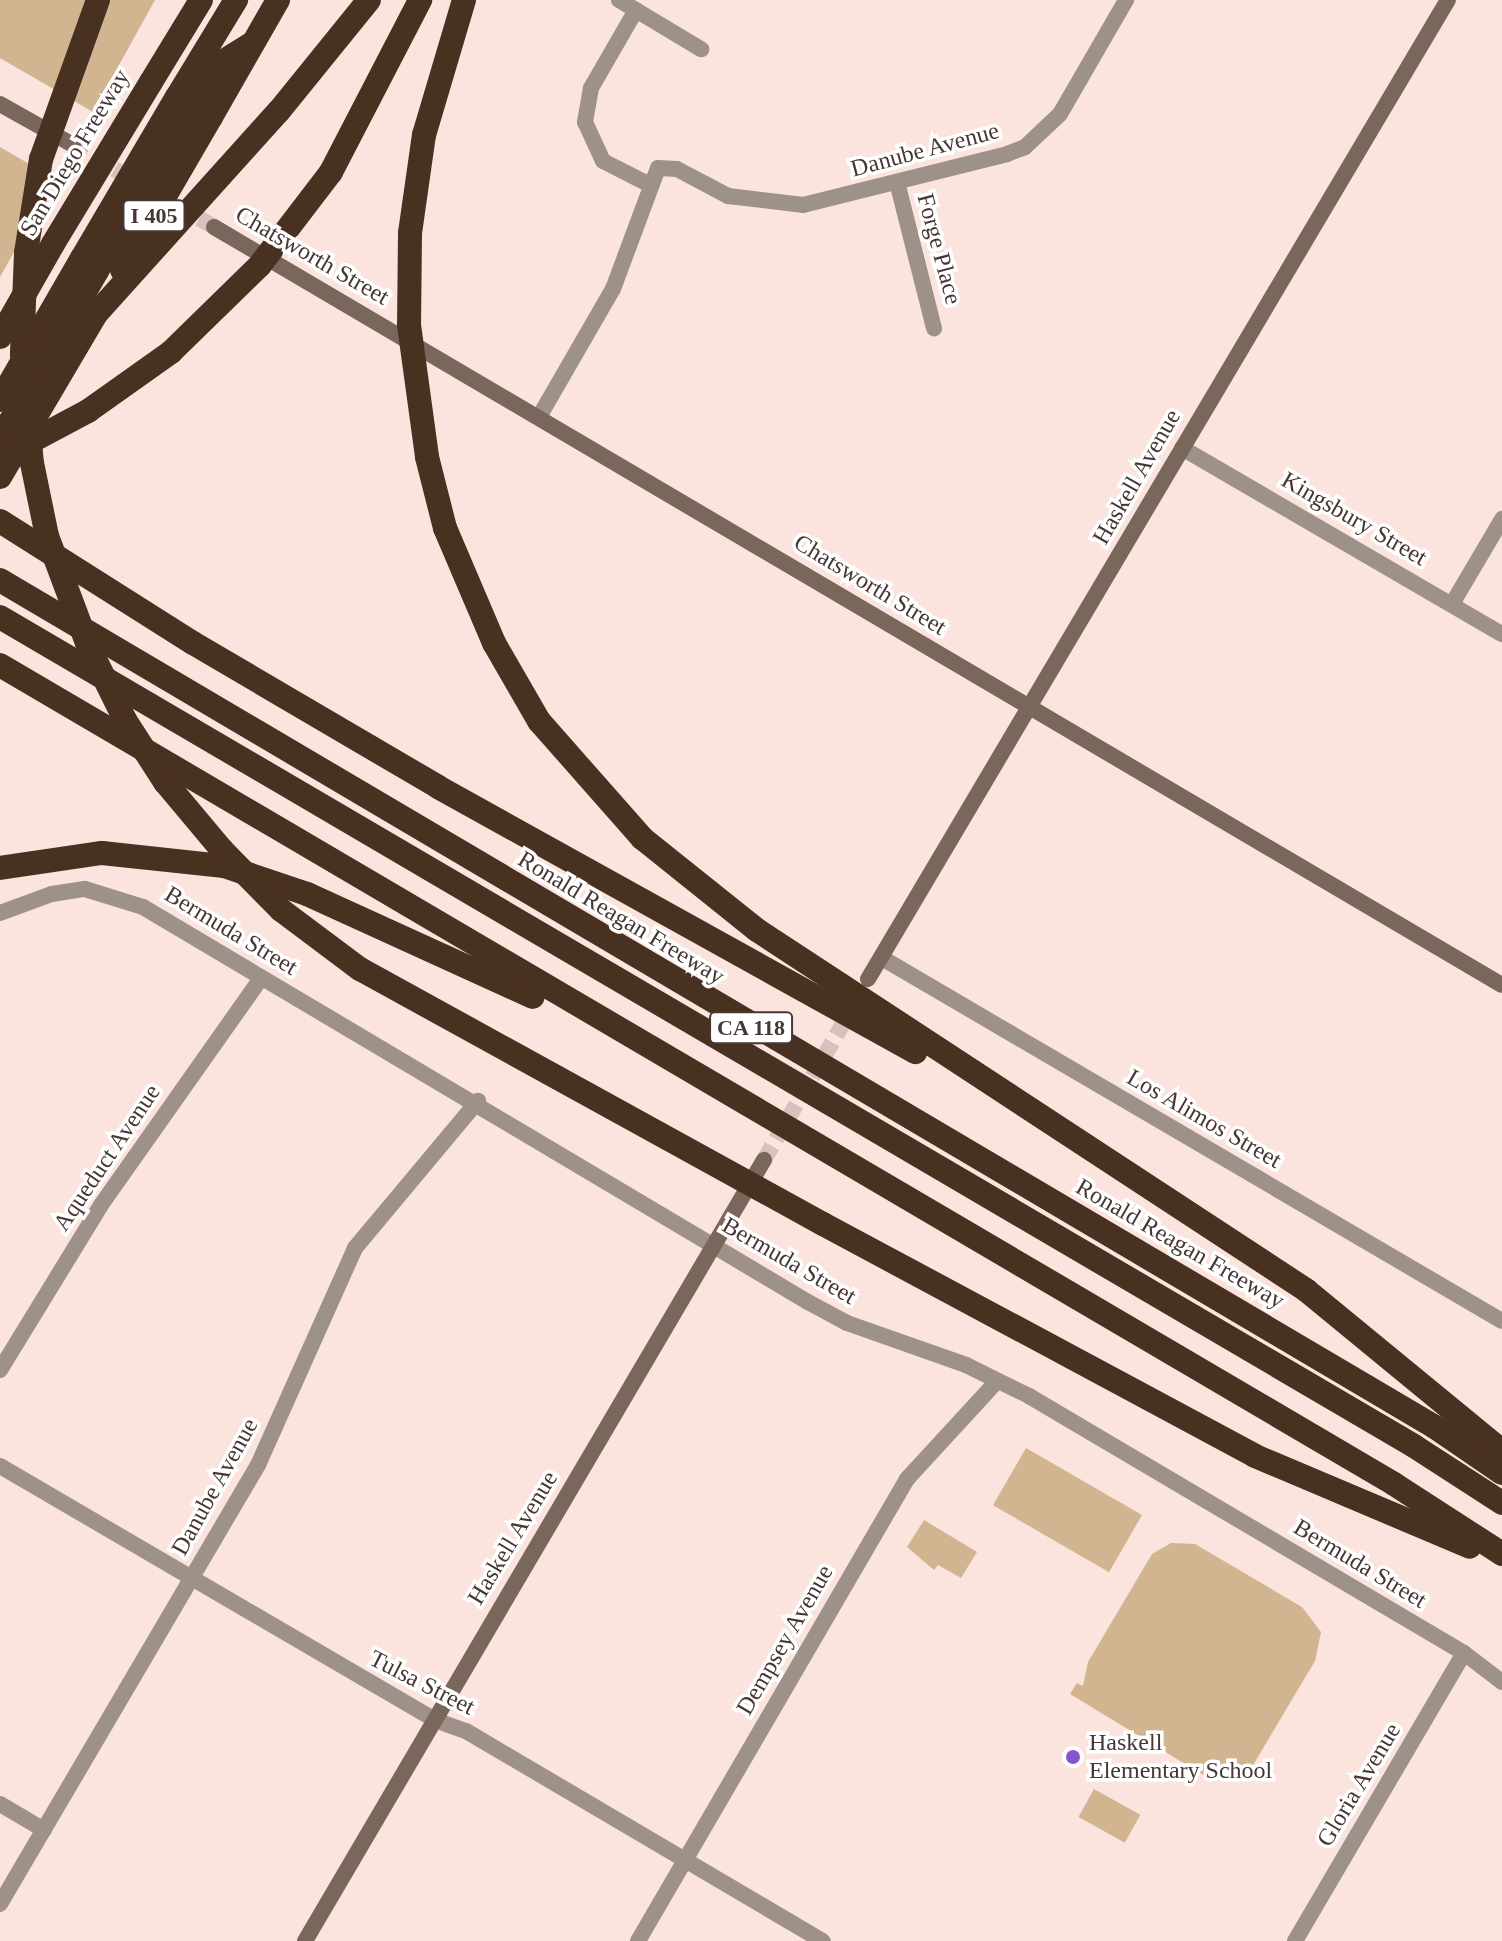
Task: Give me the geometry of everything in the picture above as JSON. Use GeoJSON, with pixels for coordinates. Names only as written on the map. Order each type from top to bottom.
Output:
{"type":"FeatureCollection","features":[{"type":"Feature","properties":{"kind":"highway"},"geometry":{"type":"LineString","coordinates":[[98,0],[41,159],[26,253],[22,354],[32,463],[47,536],[87,643],[125,720],[165,782],[222,850],[281,910],[360,969],[823,1224],[1255,1456],[1502,1561]]}},
{"type":"Feature","properties":{"kind":"highway","name":"San Diego Freeway"},"geometry":{"type":"LineString","coordinates":[[0,337],[201,0]]}},
{"type":"Feature","properties":{"kind":"highway"},"geometry":{"type":"LineString","coordinates":[[0,400],[194,107],[236,0]]}},
{"type":"Feature","properties":{"kind":"highway","name":"I 405"},"geometry":{"type":"LineString","coordinates":[[0,477],[5,444],[96,314],[194,107],[253,43],[278,0]]}},
{"type":"Feature","properties":{"kind":"highway"},"geometry":{"type":"LineString","coordinates":[[96,314],[279,111],[369,0]]}},
{"type":"Feature","properties":{"kind":"highway"},"geometry":{"type":"LineString","coordinates":[[5,444],[88,411],[171,352],[260,265],[331,172],[420,0]]}},
{"type":"Feature","properties":{"kind":"highway"},"geometry":{"type":"LineString","coordinates":[[464,0],[424,135],[410,233],[409,325],[427,457],[445,528],[494,643],[539,721],[606,803],[679,871],[747,923],[1306,1290],[1502,1451]]}},
{"type":"Feature","properties":{"kind":"highway"},"geometry":{"type":"LineString","coordinates":[[5,444],[89,265]]}},
{"type":"Feature","properties":{"kind":"highway"},"geometry":{"type":"LineString","coordinates":[[0,521],[193,643],[622,893],[1078,1141]]}},
{"type":"Feature","properties":{"kind":"highway","name":"Ronald Reagan Freeway"},"geometry":{"type":"LineString","coordinates":[[0,580],[749,1027],[1435,1427],[1502,1473]]}},
{"type":"Feature","properties":{"kind":"highway","name":"CA 118"},"geometry":{"type":"LineString","coordinates":[[0,617],[1414,1446],[1502,1503]]}},
{"type":"Feature","properties":{"kind":"highway","name":"CA 118"},"geometry":{"type":"LineString","coordinates":[[0,665],[646,1048],[1381,1476],[1502,1554]]}},
{"type":"Feature","properties":{"kind":"highway"},"geometry":{"type":"LineString","coordinates":[[0,868],[102,853],[224,866],[307,894],[646,1048]]}},
{"type":"Feature","properties":{"kind":"main road","name":"Haskell Avenue"},"geometry":{"type":"LineString","coordinates":[[868,979],[1448,0]]}},
{"type":"Feature","properties":{"kind":"main road"},"geometry":{"type":"LineString","coordinates":[[0,104],[73,145]]}},
{"type":"Feature","properties":{"kind":"main road","name":"Chatsworth Street"},"geometry":{"type":"LineString","coordinates":[[214,227],[1502,985]]}},
{"type":"Feature","properties":{"kind":"main road","name":"Haskell Avenue"},"geometry":{"type":"LineString","coordinates":[[305,1941],[764,1160]]}},
{"type":"Feature","properties":{"kind":"street"},"geometry":{"type":"LineString","coordinates":[[619,0],[701,49]]}},
{"type":"Feature","properties":{"kind":"street","name":"Danube Avenue"},"geometry":{"type":"LineString","coordinates":[[648,184],[663,167],[728,196],[803,205],[1007,154],[1043,133],[1060,114],[1126,0]]}},
{"type":"Feature","properties":{"kind":"street"},"geometry":{"type":"LineString","coordinates":[[539,417],[613,289],[648,184],[603,161],[585,122],[591,88],[636,10]]}},
{"type":"Feature","properties":{"kind":"street","name":"Forge Place"},"geometry":{"type":"LineString","coordinates":[[897,182],[934,328]]}},
{"type":"Feature","properties":{"kind":"street","name":"Kingsbury Street"},"geometry":{"type":"LineString","coordinates":[[1182,448],[1502,634]]}},
{"type":"Feature","properties":{"kind":"street"},"geometry":{"type":"LineString","coordinates":[[1452,604],[1502,519]]}},
{"type":"Feature","properties":{"kind":"street","name":"Bermuda Street"},"geometry":{"type":"LineString","coordinates":[[0,913],[52,894],[85,889],[111,894],[143,907],[478,1101],[714,1246],[847,1323],[997,1381],[1464,1653],[1502,1682]]}},
{"type":"Feature","properties":{"kind":"street","name":"Los Alimos Street"},"geometry":{"type":"LineString","coordinates":[[882,958],[1502,1321]]}},
{"type":"Feature","properties":{"kind":"street","name":"Aqueduct Avenue"},"geometry":{"type":"LineString","coordinates":[[0,1370],[101,1205],[261,978]]}},
{"type":"Feature","properties":{"kind":"street","name":"Danube Avenue"},"geometry":{"type":"LineString","coordinates":[[0,1904],[276,1429],[355,1248],[478,1101]]}},
{"type":"Feature","properties":{"kind":"street","name":"Dempsey Avenue"},"geometry":{"type":"LineString","coordinates":[[638,1941],[907,1479],[997,1381]]}},
{"type":"Feature","properties":{"kind":"street","name":"Tulsa Street"},"geometry":{"type":"LineString","coordinates":[[0,1466],[435,1720],[466,1731],[823,1941]]}},
{"type":"Feature","properties":{"kind":"street","name":"Gloria Avenue"},"geometry":{"type":"LineString","coordinates":[[1295,1941],[1464,1653]]}},
{"type":"Feature","properties":{"kind":"street"},"geometry":{"type":"LineString","coordinates":[[0,1804],[44,1830]]}},
{"type":"Feature","properties":{"kind":"shaded area"},"geometry":{"type":"Polygon","coordinates":[[[0,0],[155,0],[93,112],[0,58],[0,0]]]}},
{"type":"Feature","properties":{"kind":"shaded area"},"geometry":{"type":"Polygon","coordinates":[[[0,147],[55,179],[0,277],[0,147]]]}},
{"type":"Feature","properties":{"kind":"shaded area"},"geometry":{"type":"Polygon","coordinates":[[[1026,1448],[1142,1515],[1109,1572],[993,1505],[1026,1448]]]}},
{"type":"Feature","properties":{"kind":"shaded area"},"geometry":{"type":"Polygon","coordinates":[[[924,1520],[977,1552],[961,1578],[938,1565],[934,1570],[907,1547],[924,1520]]]}},
{"type":"Feature","properties":{"kind":"shaded area"},"geometry":{"type":"Polygon","coordinates":[[[1171,1543],[1195,1544],[1302,1607],[1321,1632],[1315,1661],[1253,1765],[1230,1779],[1205,1776],[1070,1694],[1077,1683],[1083,1686],[1088,1662],[1152,1554],[1171,1543]]]}},
{"type":"Feature","properties":{"kind":"shaded area"},"geometry":{"type":"Polygon","coordinates":[[[1094,1789],[1140,1815],[1125,1843],[1078,1817],[1094,1789]]]}},
{"type":"Feature","properties":{"kind":"tunnel"},"geometry":{"type":"LineString","coordinates":[[73,145],[138,183]]}},
{"type":"Feature","properties":{"kind":"tunnel"},"geometry":{"type":"LineString","coordinates":[[158,194],[214,227]]}},
{"type":"Feature","properties":{"kind":"tunnel"},"geometry":{"type":"LineString","coordinates":[[764,1160],[852,1008]]}},
{"type":"Feature","properties":{"kind":"place","name":"Haskell Elementary School"},"geometry":{"type":"Point","coordinates":[1073,1757]}}]}
